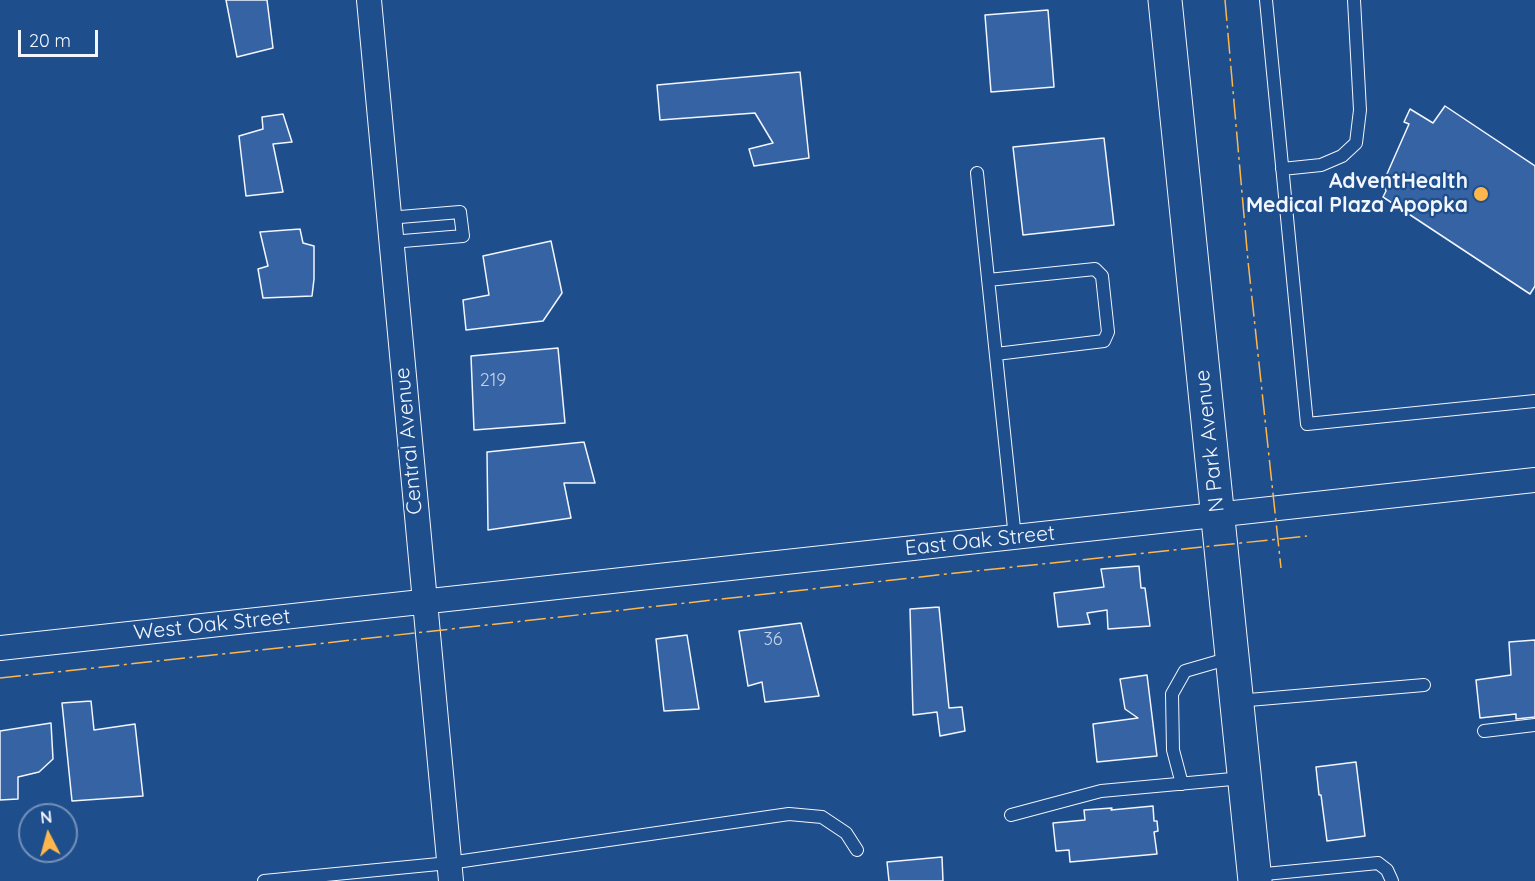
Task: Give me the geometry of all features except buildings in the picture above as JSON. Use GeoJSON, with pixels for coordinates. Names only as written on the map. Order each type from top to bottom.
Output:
{"type":"FeatureCollection","features":[{"type":"Feature","properties":{"kind":"main road","name":"N Park Avenue"},"geometry":{"type":"LineString","coordinates":[[1165,0],[1254,878]]}},
{"type":"Feature","properties":{"kind":"street","name":"Central Avenue"},"geometry":{"type":"LineString","coordinates":[[369,0],[450,872]]}},
{"type":"Feature","properties":{"kind":"street","name":"East Oak Street"},"geometry":{"type":"LineString","coordinates":[[424,602],[1535,480]]}},
{"type":"Feature","properties":{"kind":"street","name":"West Oak Street"},"geometry":{"type":"LineString","coordinates":[[0,648],[424,602]]}},
{"type":"Feature","properties":{"kind":"lane"},"geometry":{"type":"LineString","coordinates":[[1266,0],[1307,424],[1535,401]]}},
{"type":"Feature","properties":{"kind":"lane"},"geometry":{"type":"LineString","coordinates":[[1282,170],[1321,165],[1342,156],[1356,143],[1360,110],[1354,0]]}},
{"type":"Feature","properties":{"kind":"lane"},"geometry":{"type":"LineString","coordinates":[[977,173],[1015,538]]}},
{"type":"Feature","properties":{"kind":"lane"},"geometry":{"type":"LineString","coordinates":[[388,218],[460,212],[463,236],[391,242]]}},
{"type":"Feature","properties":{"kind":"lane"},"geometry":{"type":"LineString","coordinates":[[988,280],[1095,269],[1102,276],[1108,332],[1104,341],[996,354]]}},
{"type":"Feature","properties":{"kind":"lane"},"geometry":{"type":"LineString","coordinates":[[1182,784],[1173,750],[1172,694],[1185,671],[1232,657]]}},
{"type":"Feature","properties":{"kind":"lane"},"geometry":{"type":"LineString","coordinates":[[1236,701],[1424,685]]}},
{"type":"Feature","properties":{"kind":"lane"},"geometry":{"type":"LineString","coordinates":[[1484,731],[1535,726]]}},
{"type":"Feature","properties":{"kind":"lane"},"geometry":{"type":"LineString","coordinates":[[1011,815],[1101,791],[1244,778]]}},
{"type":"Feature","properties":{"kind":"lane"},"geometry":{"type":"LineString","coordinates":[[264,881],[450,872],[789,814],[822,817],[846,832],[857,850]]}},
{"type":"Feature","properties":{"kind":"lane"},"geometry":{"type":"LineString","coordinates":[[1254,878],[1304,870],[1378,863],[1387,870],[1392,881]]}},
{"type":"Feature","properties":{"kind":"power"},"geometry":{"type":"LineString","coordinates":[[1225,0],[1248,261],[1281,568]]}},
{"type":"Feature","properties":{"kind":"power"},"geometry":{"type":"LineString","coordinates":[[0,678],[1307,536]]}},
{"type":"Feature","properties":{"kind":"place","name":"AdventHealth Medical Plaza Apopka"},"geometry":{"type":"Point","coordinates":[1481,194]}}]}
